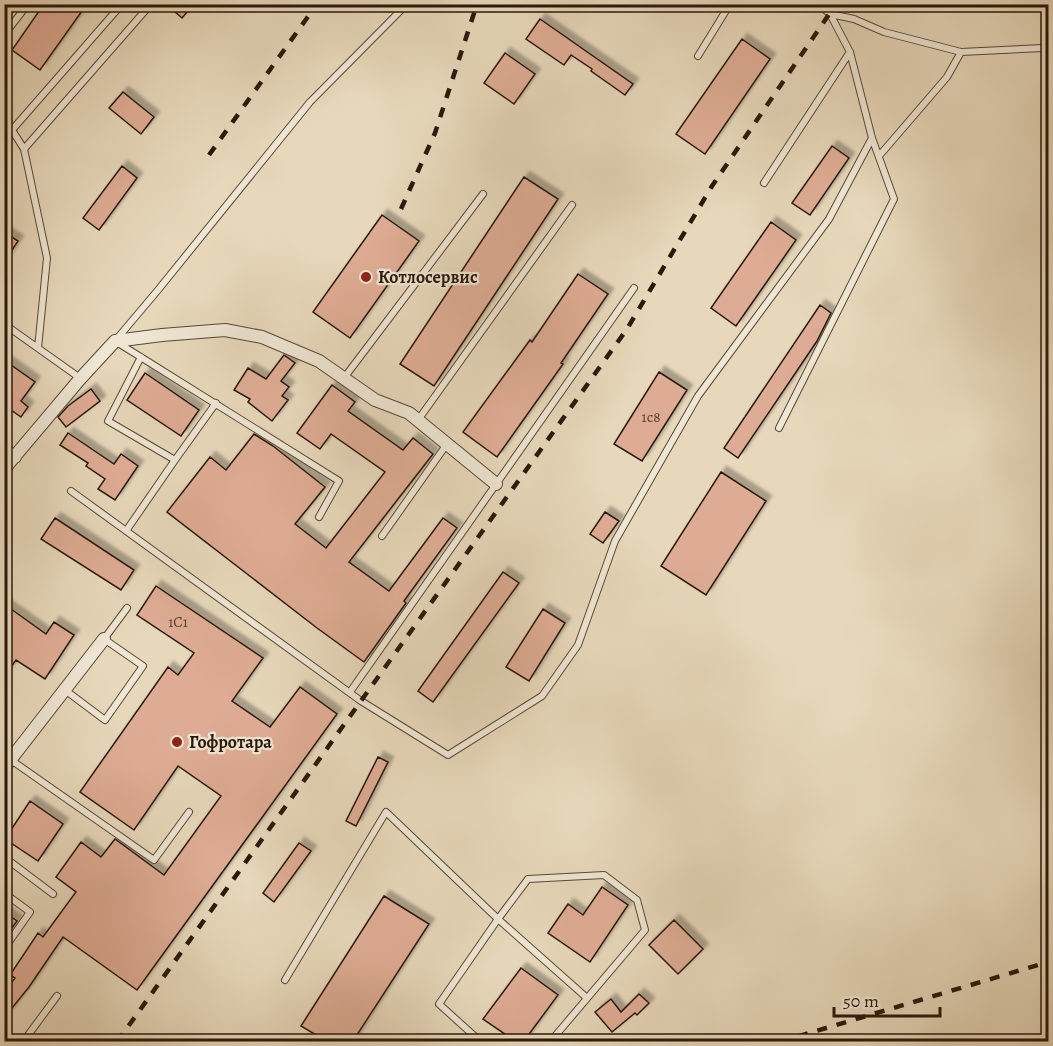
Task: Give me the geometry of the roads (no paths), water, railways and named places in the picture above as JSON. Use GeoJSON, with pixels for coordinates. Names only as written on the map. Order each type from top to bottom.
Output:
{"type":"FeatureCollection","features":[{"type":"Feature","properties":{"kind":"street"},"geometry":{"type":"LineString","coordinates":[[4,469],[10,453],[115,340],[225,330],[262,337],[319,361],[375,400],[409,412],[496,484]]}},
{"type":"Feature","properties":{"kind":"street"},"geometry":{"type":"LineString","coordinates":[[8,764],[104,639]]}},
{"type":"Feature","properties":{"kind":"lane"},"geometry":{"type":"LineString","coordinates":[[4,35],[28,4]]}},
{"type":"Feature","properties":{"kind":"lane"},"geometry":{"type":"LineString","coordinates":[[12,130],[122,4]]}},
{"type":"Feature","properties":{"kind":"lane"},"geometry":{"type":"LineString","coordinates":[[24,149],[150,4]]}},
{"type":"Feature","properties":{"kind":"lane"},"geometry":{"type":"LineString","coordinates":[[319,517],[339,481],[115,340],[310,102],[407,4]]}},
{"type":"Feature","properties":{"kind":"lane"},"geometry":{"type":"LineString","coordinates":[[698,56],[730,4]]}},
{"type":"Feature","properties":{"kind":"lane"},"geometry":{"type":"LineString","coordinates":[[779,428],[894,199],[872,138],[850,52],[830,14],[819,4]]}},
{"type":"Feature","properties":{"kind":"lane"},"geometry":{"type":"LineString","coordinates":[[830,14],[854,19],[884,32],[961,52],[1043,48]]}},
{"type":"Feature","properties":{"kind":"lane"},"geometry":{"type":"LineString","coordinates":[[764,183],[850,52]]}},
{"type":"Feature","properties":{"kind":"lane"},"geometry":{"type":"LineString","coordinates":[[879,156],[947,77],[961,52]]}},
{"type":"Feature","properties":{"kind":"lane"},"geometry":{"type":"LineString","coordinates":[[4,122],[24,149],[47,258],[38,348]]}},
{"type":"Feature","properties":{"kind":"lane"},"geometry":{"type":"LineString","coordinates":[[71,491],[350,692],[448,755],[542,696],[578,645],[615,541],[698,396],[829,219],[872,138]]}},
{"type":"Feature","properties":{"kind":"lane"},"geometry":{"type":"LineString","coordinates":[[344,379],[483,194]]}},
{"type":"Feature","properties":{"kind":"lane"},"geometry":{"type":"LineString","coordinates":[[418,420],[572,205]]}},
{"type":"Feature","properties":{"kind":"lane"},"geometry":{"type":"LineString","coordinates":[[350,692],[634,288]]}},
{"type":"Feature","properties":{"kind":"lane"},"geometry":{"type":"LineString","coordinates":[[4,324],[80,379]]}},
{"type":"Feature","properties":{"kind":"lane"},"geometry":{"type":"LineString","coordinates":[[141,357],[108,421],[175,460]]}},
{"type":"Feature","properties":{"kind":"lane"},"geometry":{"type":"LineString","coordinates":[[126,531],[216,403]]}},
{"type":"Feature","properties":{"kind":"lane"},"geometry":{"type":"LineString","coordinates":[[382,536],[447,444]]}},
{"type":"Feature","properties":{"kind":"lane"},"geometry":{"type":"LineString","coordinates":[[64,690],[105,720],[143,666],[104,639],[127,608]]}},
{"type":"Feature","properties":{"kind":"lane"},"geometry":{"type":"LineString","coordinates":[[8,764],[154,860],[189,812]]}},
{"type":"Feature","properties":{"kind":"lane"},"geometry":{"type":"LineString","coordinates":[[285,980],[387,812],[498,919],[587,998]]}},
{"type":"Feature","properties":{"kind":"lane"},"geometry":{"type":"LineString","coordinates":[[4,857],[54,894]]}},
{"type":"Feature","properties":{"kind":"lane"},"geometry":{"type":"LineString","coordinates":[[481,1041],[439,1004],[498,919],[528,879],[604,875],[638,900],[645,930],[550,1041]]}},
{"type":"Feature","properties":{"kind":"lane"},"geometry":{"type":"LineString","coordinates":[[4,893],[30,912],[4,949]]}},
{"type":"Feature","properties":{"kind":"lane"},"geometry":{"type":"LineString","coordinates":[[23,1041],[57,996]]}},
{"type":"Feature","properties":{"kind":"railway"},"geometry":{"type":"LineString","coordinates":[[209,155],[317,4]]}},
{"type":"Feature","properties":{"kind":"railway"},"geometry":{"type":"LineString","coordinates":[[401,209],[435,133],[477,4]]}},
{"type":"Feature","properties":{"kind":"railway"},"geometry":{"type":"LineString","coordinates":[[117,1042],[627,329],[712,186],[836,4]]}},
{"type":"Feature","properties":{"kind":"railway"},"geometry":{"type":"LineString","coordinates":[[779,1042],[1048,962]]}},
{"type":"Feature","properties":{"kind":"place","name":"Котлосервис"},"geometry":{"type":"Point","coordinates":[366,277]}},
{"type":"Feature","properties":{"kind":"place","name":"Гофротара"},"geometry":{"type":"Point","coordinates":[177,742]}}]}
